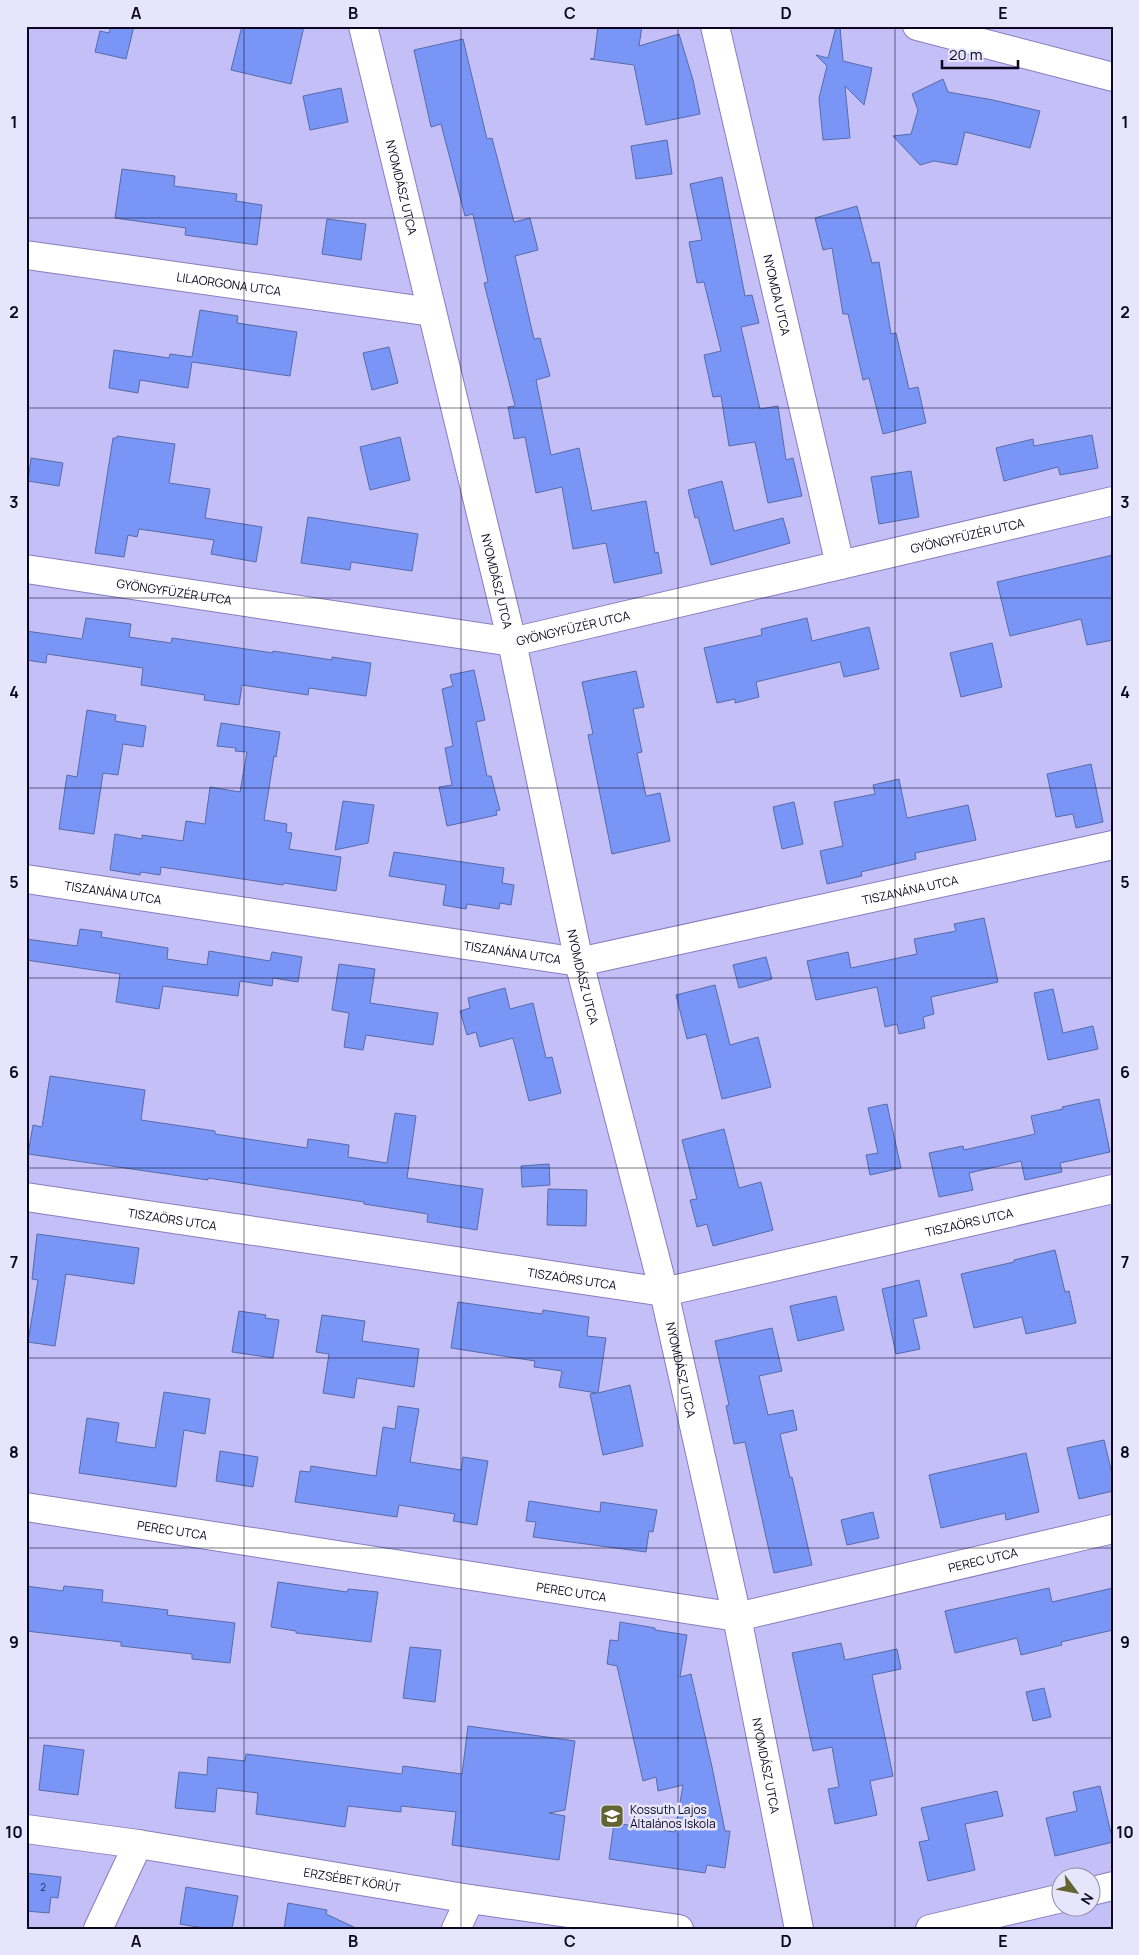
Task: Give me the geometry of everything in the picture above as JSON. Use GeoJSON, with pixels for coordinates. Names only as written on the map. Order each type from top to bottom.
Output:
{"type":"FeatureCollection","features":[{"type":"Feature","properties":{"kind":"street","name":"NYOMDÁSZ UTCA"},"geometry":{"type":"LineString","coordinates":[[363,26],[512,642],[579,962],[664,1292],[737,1617],[799,1929]]}},
{"type":"Feature","properties":{"kind":"street","name":"NYOMDA UTCA"},"geometry":{"type":"LineString","coordinates":[[715,26],[840,564]]}},
{"type":"Feature","properties":{"kind":"street"},"geometry":{"type":"LineString","coordinates":[[917,26],[1113,77]]}},
{"type":"Feature","properties":{"kind":"street","name":"LILAORGONA UTCA"},"geometry":{"type":"LineString","coordinates":[[26,256],[432,312]]}},
{"type":"Feature","properties":{"kind":"street","name":"GYÖNGYFÜZÉR UTCA"},"geometry":{"type":"LineString","coordinates":[[26,569],[512,642],[1113,501]]}},
{"type":"Feature","properties":{"kind":"street","name":"TISZANÁNA UTCA"},"geometry":{"type":"LineString","coordinates":[[26,879],[579,962],[1113,846]]}},
{"type":"Feature","properties":{"kind":"street","name":"TISZAÖRS UTCA"},"geometry":{"type":"LineString","coordinates":[[26,1197],[664,1292],[1113,1189]]}},
{"type":"Feature","properties":{"kind":"street","name":"PEREC UTCA"},"geometry":{"type":"LineString","coordinates":[[26,1508],[737,1617],[1113,1529]]}},
{"type":"Feature","properties":{"kind":"street","name":"ERZSÉBET KÖRÚT"},"geometry":{"type":"LineString","coordinates":[[26,1828],[138,1844],[470,1899],[679,1929]]}},
{"type":"Feature","properties":{"kind":"street"},"geometry":{"type":"LineString","coordinates":[[98,1929],[138,1844]]}},
{"type":"Feature","properties":{"kind":"street"},"geometry":{"type":"LineString","coordinates":[[456,1929],[470,1899]]}},
{"type":"Feature","properties":{"kind":"street"},"geometry":{"type":"LineString","coordinates":[[930,1929],[1052,1900]]}},
{"type":"Feature","properties":{"kind":"building"},"geometry":{"type":"Polygon","coordinates":[[[111,26],[134,26],[126,59],[95,52],[100,31],[109,33],[111,26]]]}},
{"type":"Feature","properties":{"kind":"building"},"geometry":{"type":"Polygon","coordinates":[[[242,26],[304,26],[291,84],[231,70],[242,26]]]}},
{"type":"Feature","properties":{"kind":"building"},"geometry":{"type":"Polygon","coordinates":[[[598,26],[642,26],[639,46],[679,34],[693,80],[700,114],[646,125],[634,65],[590,59],[594,58],[598,26]]]}},
{"type":"Feature","properties":{"kind":"building"},"geometry":{"type":"Polygon","coordinates":[[[836,27],[840,27],[843,61],[872,68],[864,105],[845,86],[850,138],[823,140],[819,98],[827,66],[816,55],[828,58],[836,27]]]}},
{"type":"Feature","properties":{"kind":"building"},"geometry":{"type":"Polygon","coordinates":[[[463,39],[487,139],[492,138],[514,222],[530,218],[538,250],[515,256],[534,339],[540,338],[550,376],[536,380],[551,455],[579,448],[592,511],[646,501],[655,553],[658,552],[662,573],[614,583],[606,543],[573,549],[562,487],[536,493],[525,437],[514,439],[508,407],[515,406],[484,283],[488,282],[473,214],[465,216],[441,124],[431,127],[414,50],[463,39]]]}},
{"type":"Feature","properties":{"kind":"building"},"geometry":{"type":"Polygon","coordinates":[[[943,79],[948,92],[1040,111],[1030,148],[965,132],[957,165],[934,161],[920,165],[893,136],[911,134],[918,110],[912,94],[943,79]]]}},
{"type":"Feature","properties":{"kind":"building"},"geometry":{"type":"Polygon","coordinates":[[[341,88],[348,122],[310,130],[303,96],[341,88]]]}},
{"type":"Feature","properties":{"kind":"building"},"geometry":{"type":"Polygon","coordinates":[[[667,140],[672,174],[636,179],[631,146],[667,140]]]}},
{"type":"Feature","properties":{"kind":"building"},"geometry":{"type":"Polygon","coordinates":[[[122,169],[175,176],[174,186],[237,194],[236,201],[262,205],[257,245],[185,235],[186,228],[115,218],[122,169]]]}},
{"type":"Feature","properties":{"kind":"building"},"geometry":{"type":"Polygon","coordinates":[[[722,177],[745,296],[752,295],[759,323],[741,327],[760,409],[778,406],[786,460],[793,458],[802,496],[768,503],[755,442],[729,446],[721,396],[713,397],[704,355],[721,351],[704,282],[697,283],[689,242],[702,240],[690,184],[722,177]]]}},
{"type":"Feature","properties":{"kind":"building"},"geometry":{"type":"Polygon","coordinates":[[[857,206],[872,263],[879,262],[891,334],[896,333],[909,389],[918,387],[926,423],[883,434],[869,378],[863,380],[848,314],[843,314],[832,248],[823,250],[815,218],[857,206]]]}},
{"type":"Feature","properties":{"kind":"building"},"geometry":{"type":"Polygon","coordinates":[[[327,219],[366,224],[361,260],[322,254],[327,219]]]}},
{"type":"Feature","properties":{"kind":"building"},"geometry":{"type":"Polygon","coordinates":[[[200,310],[238,316],[237,323],[297,332],[290,376],[192,362],[188,388],[140,380],[138,393],[109,388],[114,350],[169,358],[170,354],[192,357],[200,310]]]}},
{"type":"Feature","properties":{"kind":"building"},"geometry":{"type":"Polygon","coordinates":[[[389,347],[398,383],[372,390],[363,353],[389,347]]]}},
{"type":"Feature","properties":{"kind":"building"},"geometry":{"type":"Polygon","coordinates":[[[1092,435],[1098,468],[1060,475],[1058,467],[1004,481],[996,448],[1033,439],[1034,446],[1092,435]]]}},
{"type":"Feature","properties":{"kind":"building"},"geometry":{"type":"Polygon","coordinates":[[[117,436],[175,444],[169,483],[210,489],[205,518],[262,527],[256,562],[211,554],[214,540],[139,529],[137,537],[128,535],[124,557],[95,553],[113,438],[117,438],[117,436]]]}},
{"type":"Feature","properties":{"kind":"building"},"geometry":{"type":"Polygon","coordinates":[[[400,437],[410,480],[370,490],[360,447],[400,437]]]}},
{"type":"Feature","properties":{"kind":"building"},"geometry":{"type":"Polygon","coordinates":[[[31,458],[63,463],[59,486],[28,481],[31,458]]]}},
{"type":"Feature","properties":{"kind":"building"},"geometry":{"type":"Polygon","coordinates":[[[911,471],[919,517],[879,524],[871,477],[911,471]]]}},
{"type":"Feature","properties":{"kind":"building"},"geometry":{"type":"Polygon","coordinates":[[[722,481],[734,531],[783,518],[790,543],[711,565],[698,517],[695,518],[688,490],[722,481]]]}},
{"type":"Feature","properties":{"kind":"building"},"geometry":{"type":"Polygon","coordinates":[[[308,517],[418,534],[412,571],[351,562],[350,570],[301,563],[308,517]]]}},
{"type":"Feature","properties":{"kind":"building"},"geometry":{"type":"Polygon","coordinates":[[[1113,555],[1113,640],[1087,645],[1081,619],[1010,636],[997,582],[1113,555]]]}},
{"type":"Feature","properties":{"kind":"building"},"geometry":{"type":"Polygon","coordinates":[[[86,618],[131,624],[129,637],[171,643],[172,638],[273,653],[273,651],[332,660],[332,657],[371,663],[366,696],[309,688],[308,695],[242,685],[239,705],[204,700],[205,695],[141,685],[143,668],[47,654],[46,663],[26,660],[26,631],[82,639],[86,618]]]}},
{"type":"Feature","properties":{"kind":"building"},"geometry":{"type":"Polygon","coordinates":[[[807,618],[812,641],[869,627],[879,669],[844,677],[840,662],[756,682],[759,697],[735,703],[735,699],[717,703],[704,648],[762,635],[761,629],[807,618]]]}},
{"type":"Feature","properties":{"kind":"building"},"geometry":{"type":"Polygon","coordinates":[[[992,643],[1002,687],[961,697],[950,653],[992,643]]]}},
{"type":"Feature","properties":{"kind":"building"},"geometry":{"type":"Polygon","coordinates":[[[474,670],[485,720],[476,722],[487,776],[491,776],[500,810],[496,811],[497,815],[447,826],[439,787],[452,785],[445,748],[453,746],[442,689],[453,686],[450,675],[474,670]]]}},
{"type":"Feature","properties":{"kind":"building"},"geometry":{"type":"Polygon","coordinates":[[[636,671],[644,707],[633,709],[642,752],[637,753],[646,796],[660,793],[670,841],[612,854],[588,735],[593,734],[582,682],[636,671]]]}},
{"type":"Feature","properties":{"kind":"building"},"geometry":{"type":"Polygon","coordinates":[[[87,710],[116,715],[115,721],[146,726],[143,747],[123,744],[118,775],[103,773],[94,834],[59,829],[67,775],[77,777],[87,710]]]}},
{"type":"Feature","properties":{"kind":"building"},"geometry":{"type":"Polygon","coordinates":[[[221,723],[280,732],[276,757],[274,756],[264,820],[287,824],[286,832],[292,833],[289,849],[341,857],[336,891],[161,867],[160,875],[141,872],[140,875],[110,870],[115,834],[142,839],[142,835],[183,841],[186,821],[205,824],[210,787],[240,792],[247,752],[235,751],[236,748],[217,746],[221,723]]]}},
{"type":"Feature","properties":{"kind":"building"},"geometry":{"type":"Polygon","coordinates":[[[1091,764],[1103,822],[1076,828],[1073,814],[1056,817],[1047,774],[1091,764]]]}},
{"type":"Feature","properties":{"kind":"building"},"geometry":{"type":"Polygon","coordinates":[[[899,779],[907,818],[968,805],[976,840],[915,853],[916,859],[861,872],[862,876],[827,884],[820,851],[843,846],[834,802],[875,794],[873,785],[899,779]]]}},
{"type":"Feature","properties":{"kind":"building"},"geometry":{"type":"Polygon","coordinates":[[[343,801],[374,805],[368,843],[335,850],[343,801]]]}},
{"type":"Feature","properties":{"kind":"building"},"geometry":{"type":"Polygon","coordinates":[[[794,802],[803,844],[782,849],[773,807],[794,802]]]}},
{"type":"Feature","properties":{"kind":"building"},"geometry":{"type":"Polygon","coordinates":[[[394,852],[504,868],[502,883],[514,885],[511,905],[500,903],[499,909],[467,904],[466,909],[443,905],[446,885],[389,876],[394,852]]]}},
{"type":"Feature","properties":{"kind":"building"},"geometry":{"type":"Polygon","coordinates":[[[984,918],[998,982],[931,997],[934,1014],[923,1017],[925,1028],[899,1034],[897,1024],[885,1027],[877,987],[816,1000],[807,961],[848,952],[851,968],[917,954],[914,939],[956,931],[954,924],[984,918]]]}},
{"type":"Feature","properties":{"kind":"building"},"geometry":{"type":"Polygon","coordinates":[[[80,929],[102,932],[101,937],[168,948],[167,959],[207,965],[209,951],[270,961],[272,952],[302,957],[298,982],[273,978],[272,986],[240,981],[238,996],[163,986],[159,1009],[116,1002],[120,974],[26,960],[26,939],[77,946],[80,929]]]}},
{"type":"Feature","properties":{"kind":"building"},"geometry":{"type":"Polygon","coordinates":[[[766,957],[772,979],[739,988],[733,965],[766,957]]]}},
{"type":"Feature","properties":{"kind":"building"},"geometry":{"type":"Polygon","coordinates":[[[339,964],[375,969],[370,1003],[438,1013],[433,1045],[366,1035],[363,1050],[344,1047],[349,1013],[332,1010],[339,964]]]}},
{"type":"Feature","properties":{"kind":"building"},"geometry":{"type":"Polygon","coordinates":[[[715,985],[730,1045],[758,1037],[771,1087],[722,1099],[706,1034],[687,1039],[676,995],[715,985]]]}},
{"type":"Feature","properties":{"kind":"building"},"geometry":{"type":"Polygon","coordinates":[[[505,988],[510,1009],[533,1003],[546,1058],[552,1057],[561,1093],[529,1101],[513,1038],[480,1047],[476,1032],[467,1035],[460,1011],[470,1008],[468,998],[505,988]]]}},
{"type":"Feature","properties":{"kind":"building"},"geometry":{"type":"Polygon","coordinates":[[[1053,989],[1063,1033],[1093,1026],[1098,1049],[1048,1060],[1034,993],[1053,989]]]}},
{"type":"Feature","properties":{"kind":"building"},"geometry":{"type":"Polygon","coordinates":[[[50,1076],[145,1090],[141,1120],[307,1148],[308,1139],[349,1145],[348,1157],[387,1163],[395,1113],[416,1116],[407,1178],[483,1189],[477,1230],[427,1222],[428,1214],[364,1204],[364,1202],[208,1178],[208,1180],[28,1154],[33,1125],[42,1127],[50,1076]]]}},
{"type":"Feature","properties":{"kind":"building"},"geometry":{"type":"Polygon","coordinates":[[[1099,1099],[1110,1152],[1060,1163],[1062,1172],[1025,1180],[1021,1161],[969,1173],[973,1190],[939,1197],[929,1153],[963,1146],[964,1150],[1035,1134],[1031,1116],[1099,1099]]]}},
{"type":"Feature","properties":{"kind":"building"},"geometry":{"type":"Polygon","coordinates":[[[887,1104],[901,1168],[870,1175],[866,1155],[878,1153],[868,1108],[887,1104]]]}},
{"type":"Feature","properties":{"kind":"building"},"geometry":{"type":"Polygon","coordinates":[[[724,1129],[739,1188],[761,1182],[773,1230],[713,1246],[707,1224],[697,1227],[690,1200],[697,1199],[682,1140],[724,1129]]]}},
{"type":"Feature","properties":{"kind":"building"},"geometry":{"type":"Polygon","coordinates":[[[549,1164],[550,1185],[522,1187],[521,1166],[549,1164]]]}},
{"type":"Feature","properties":{"kind":"building"},"geometry":{"type":"Polygon","coordinates":[[[548,1189],[587,1190],[586,1226],[547,1225],[548,1189]]]}},
{"type":"Feature","properties":{"kind":"building"},"geometry":{"type":"Polygon","coordinates":[[[37,1234],[139,1248],[134,1284],[66,1274],[55,1346],[28,1342],[38,1280],[32,1279],[37,1234]]]}},
{"type":"Feature","properties":{"kind":"building"},"geometry":{"type":"Polygon","coordinates":[[[1055,1250],[1065,1292],[1069,1291],[1076,1323],[1026,1334],[1022,1317],[974,1328],[961,1274],[1055,1250]]]}},
{"type":"Feature","properties":{"kind":"building"},"geometry":{"type":"Polygon","coordinates":[[[919,1280],[927,1316],[913,1319],[920,1349],[896,1354],[882,1289],[919,1280]]]}},
{"type":"Feature","properties":{"kind":"building"},"geometry":{"type":"Polygon","coordinates":[[[836,1296],[844,1330],[798,1341],[790,1306],[836,1296]]]}},
{"type":"Feature","properties":{"kind":"building"},"geometry":{"type":"Polygon","coordinates":[[[458,1302],[542,1314],[543,1310],[589,1317],[587,1336],[606,1338],[598,1393],[630,1385],[643,1446],[603,1455],[590,1394],[597,1393],[559,1387],[562,1371],[534,1367],[535,1361],[451,1348],[458,1302]]]}},
{"type":"Feature","properties":{"kind":"building"},"geometry":{"type":"Polygon","coordinates":[[[239,1311],[266,1315],[265,1318],[279,1320],[273,1358],[232,1352],[239,1311]]]}},
{"type":"Feature","properties":{"kind":"building"},"geometry":{"type":"Polygon","coordinates":[[[322,1315],[365,1321],[362,1341],[419,1349],[414,1387],[357,1378],[354,1398],[323,1393],[329,1354],[316,1352],[322,1315]]]}},
{"type":"Feature","properties":{"kind":"building"},"geometry":{"type":"Polygon","coordinates":[[[772,1328],[782,1371],[759,1376],[768,1415],[793,1410],[797,1430],[780,1434],[812,1565],[774,1573],[745,1442],[734,1444],[726,1406],[729,1405],[715,1341],[772,1328]]]}},
{"type":"Feature","properties":{"kind":"building"},"geometry":{"type":"Polygon","coordinates":[[[164,1392],[210,1399],[205,1434],[184,1430],[176,1487],[79,1473],[87,1418],[119,1423],[116,1442],[155,1448],[164,1392]]]}},
{"type":"Feature","properties":{"kind":"building"},"geometry":{"type":"Polygon","coordinates":[[[398,1406],[419,1409],[410,1462],[461,1470],[463,1457],[488,1461],[477,1525],[453,1521],[455,1514],[399,1505],[397,1517],[295,1502],[300,1471],[310,1472],[311,1466],[376,1476],[383,1427],[395,1429],[398,1406]]]}},
{"type":"Feature","properties":{"kind":"building"},"geometry":{"type":"Polygon","coordinates":[[[1104,1440],[1113,1478],[1113,1491],[1079,1499],[1067,1448],[1104,1440]]]}},
{"type":"Feature","properties":{"kind":"building"},"geometry":{"type":"Polygon","coordinates":[[[220,1451],[258,1457],[253,1487],[216,1481],[220,1451]]]}},
{"type":"Feature","properties":{"kind":"building"},"geometry":{"type":"Polygon","coordinates":[[[1026,1453],[1039,1512],[1006,1520],[1005,1513],[941,1528],[929,1475],[1026,1453]]]}},
{"type":"Feature","properties":{"kind":"building"},"geometry":{"type":"Polygon","coordinates":[[[529,1501],[600,1512],[601,1502],[657,1510],[653,1532],[649,1531],[646,1552],[533,1537],[536,1522],[526,1521],[529,1501]]]}},
{"type":"Feature","properties":{"kind":"building"},"geometry":{"type":"Polygon","coordinates":[[[873,1512],[879,1538],[847,1545],[841,1520],[873,1512]]]}},
{"type":"Feature","properties":{"kind":"building"},"geometry":{"type":"Polygon","coordinates":[[[278,1582],[347,1592],[348,1589],[378,1592],[371,1642],[296,1633],[296,1631],[271,1627],[278,1582]]]}},
{"type":"Feature","properties":{"kind":"building"},"geometry":{"type":"Polygon","coordinates":[[[26,1586],[63,1591],[64,1586],[103,1590],[102,1602],[168,1610],[167,1615],[235,1623],[230,1663],[192,1659],[192,1654],[121,1646],[121,1642],[26,1631],[26,1586]]]}},
{"type":"Feature","properties":{"kind":"building"},"geometry":{"type":"Polygon","coordinates":[[[1049,1588],[1052,1602],[1113,1588],[1113,1630],[1061,1642],[1062,1645],[1021,1655],[1017,1638],[955,1653],[945,1611],[1049,1588]]]}},
{"type":"Feature","properties":{"kind":"building"},"geometry":{"type":"Polygon","coordinates":[[[620,1622],[687,1635],[680,1677],[691,1674],[725,1831],[730,1831],[725,1868],[707,1865],[705,1873],[609,1859],[614,1823],[675,1832],[683,1785],[658,1791],[656,1777],[643,1781],[617,1666],[607,1664],[610,1640],[618,1641],[620,1622]]]}},
{"type":"Feature","properties":{"kind":"building"},"geometry":{"type":"Polygon","coordinates":[[[841,1643],[845,1660],[897,1649],[901,1669],[872,1675],[893,1776],[870,1781],[877,1815],[835,1824],[828,1789],[839,1787],[832,1747],[813,1751],[792,1653],[841,1643]]]}},
{"type":"Feature","properties":{"kind":"building"},"geometry":{"type":"Polygon","coordinates":[[[410,1647],[441,1650],[435,1702],[403,1698],[410,1647]]]}},
{"type":"Feature","properties":{"kind":"building"},"geometry":{"type":"Polygon","coordinates":[[[1044,1688],[1051,1717],[1033,1721],[1026,1692],[1044,1688]]]}},
{"type":"Feature","properties":{"kind":"building"},"geometry":{"type":"Polygon","coordinates":[[[468,1726],[575,1741],[565,1810],[549,1813],[565,1816],[559,1860],[452,1845],[456,1812],[401,1806],[401,1812],[348,1806],[345,1827],[256,1814],[258,1793],[217,1788],[215,1812],[175,1808],[179,1772],[207,1775],[208,1757],[245,1761],[246,1754],[402,1774],[403,1766],[462,1774],[468,1726]]]}},
{"type":"Feature","properties":{"kind":"building"},"geometry":{"type":"Polygon","coordinates":[[[44,1745],[84,1750],[78,1795],[39,1790],[44,1745]]]}},
{"type":"Feature","properties":{"kind":"building"},"geometry":{"type":"Polygon","coordinates":[[[1100,1786],[1113,1842],[1055,1856],[1046,1818],[1077,1811],[1073,1792],[1100,1786]]]}},
{"type":"Feature","properties":{"kind":"building"},"geometry":{"type":"Polygon","coordinates":[[[997,1791],[1003,1816],[965,1824],[975,1870],[928,1881],[919,1842],[929,1840],[921,1808],[997,1791]]]}},
{"type":"Feature","properties":{"kind":"building"},"geometry":{"type":"Polygon","coordinates":[[[26,1873],[61,1877],[58,1898],[51,1897],[49,1913],[26,1911],[26,1873]]]}},
{"type":"Feature","properties":{"kind":"building"},"geometry":{"type":"Polygon","coordinates":[[[186,1887],[238,1896],[232,1929],[210,1929],[180,1924],[186,1887]]]}},
{"type":"Feature","properties":{"kind":"building"},"geometry":{"type":"Polygon","coordinates":[[[288,1903],[327,1910],[326,1914],[358,1929],[284,1929],[288,1903]]]}},
{"type":"Feature","properties":{"kind":"place","name":"Kossuth Lajos Általános Iskola"},"geometry":{"type":"Point","coordinates":[612,1816]}}]}
